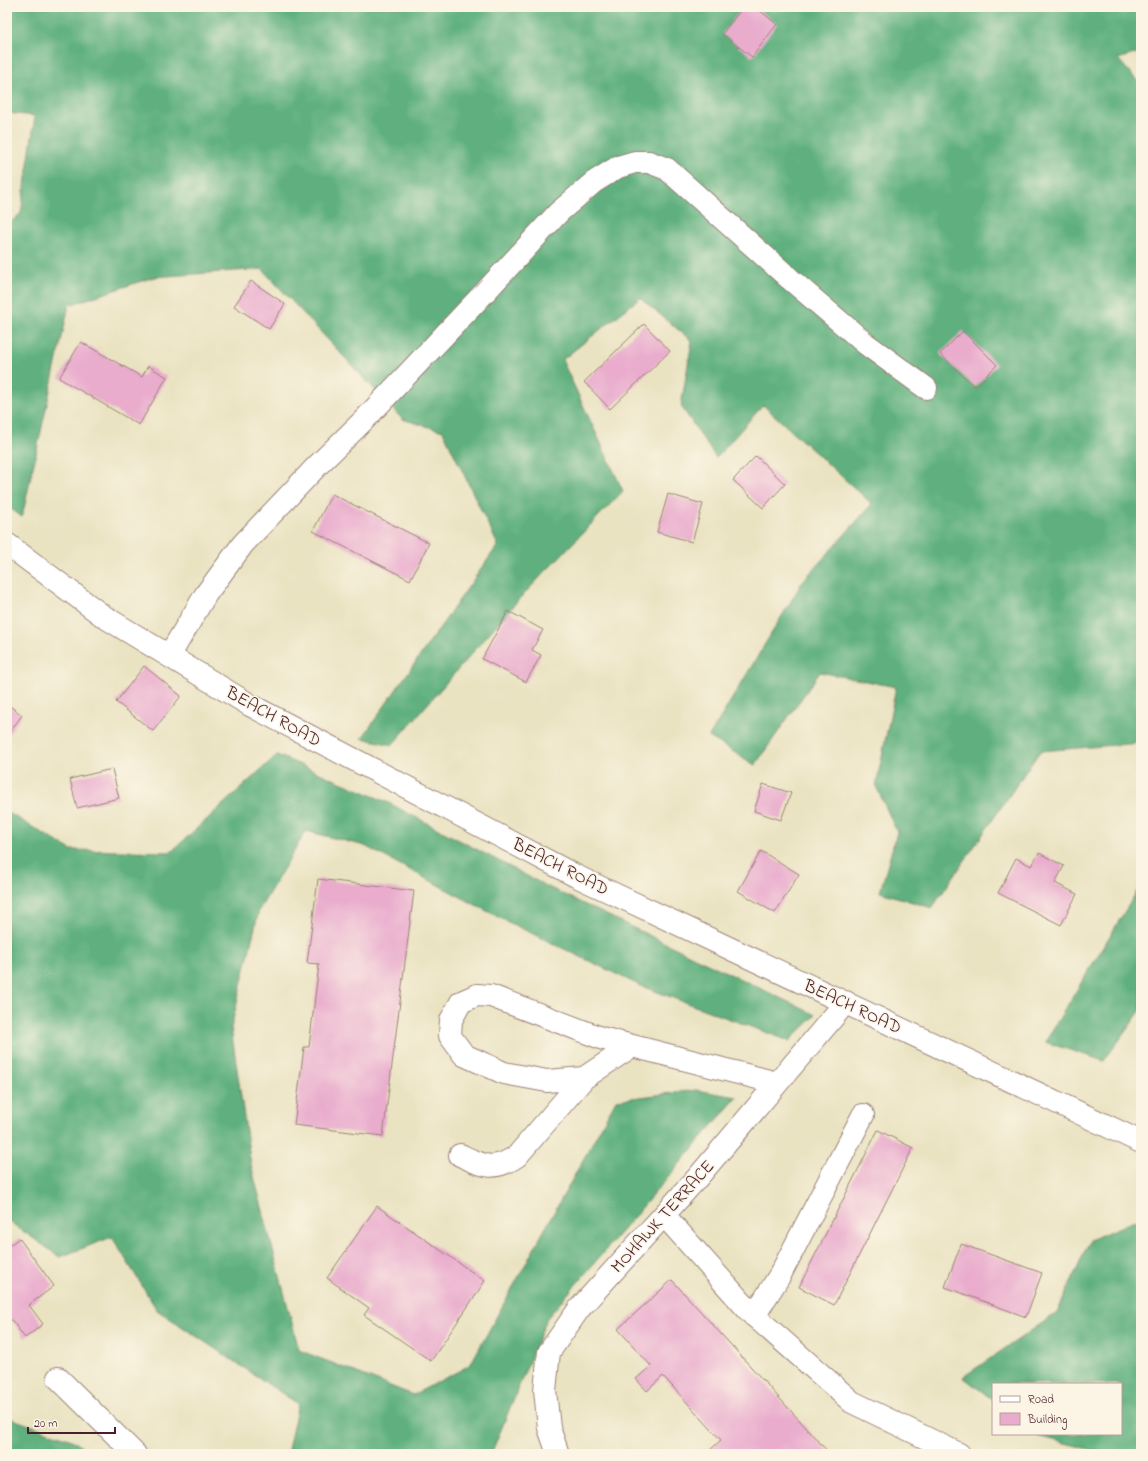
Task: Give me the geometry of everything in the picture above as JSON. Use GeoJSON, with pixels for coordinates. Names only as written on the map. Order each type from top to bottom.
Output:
{"type":"FeatureCollection","features":[{"type":"Feature","properties":{"kind":"street"},"geometry":{"type":"LineString","coordinates":[[170,656],[206,594],[243,544],[317,466],[366,418],[559,212],[594,182],[618,167],[635,162],[649,162],[667,169],[790,280],[866,344],[926,388]]}},
{"type":"Feature","properties":{"kind":"street","name":"BEACH ROAD"},"geometry":{"type":"LineString","coordinates":[[7,544],[103,616],[250,705],[576,876],[1141,1142]]}},
{"type":"Feature","properties":{"kind":"street"},"geometry":{"type":"LineString","coordinates":[[584,1078],[547,1081],[504,1074],[464,1055],[450,1036],[451,1020],[461,1002],[477,995],[491,996],[601,1038],[777,1083]]}},
{"type":"Feature","properties":{"kind":"street","name":"MOHAWK TERRACE"},"geometry":{"type":"LineString","coordinates":[[558,1454],[549,1428],[545,1390],[549,1352],[579,1309],[698,1176],[846,1002]]}},
{"type":"Feature","properties":{"kind":"street"},"geometry":{"type":"LineString","coordinates":[[460,1155],[483,1166],[506,1164],[517,1156],[584,1078],[632,1046]]}},
{"type":"Feature","properties":{"kind":"street"},"geometry":{"type":"LineString","coordinates":[[754,1316],[780,1275],[863,1115]]}},
{"type":"Feature","properties":{"kind":"street"},"geometry":{"type":"LineString","coordinates":[[664,1215],[754,1316],[852,1402],[959,1454]]}},
{"type":"Feature","properties":{"kind":"street"},"geometry":{"type":"LineString","coordinates":[[58,1378],[135,1454]]}},
{"type":"Feature","properties":{"kind":"green space"},"geometry":{"type":"Polygon","coordinates":[[[7,7],[1141,7],[1141,52],[1118,59],[1141,85],[1141,743],[1040,751],[932,908],[880,892],[897,832],[876,786],[896,687],[820,672],[755,765],[709,737],[803,581],[872,504],[763,405],[716,458],[681,406],[692,341],[640,298],[562,360],[623,491],[520,598],[392,745],[362,738],[498,545],[443,431],[402,419],[262,269],[154,277],[69,305],[22,517],[7,506],[7,226],[21,213],[35,116],[7,113],[7,7]]]}},
{"type":"Feature","properties":{"kind":"green space"},"geometry":{"type":"Polygon","coordinates":[[[277,755],[385,801],[550,888],[816,1015],[789,1041],[641,986],[502,919],[365,846],[306,831],[259,910],[231,1028],[251,1165],[299,1350],[413,1395],[470,1365],[616,1100],[696,1090],[737,1097],[547,1318],[491,1454],[287,1454],[298,1404],[157,1310],[112,1237],[60,1257],[7,1220],[7,812],[71,850],[171,852],[277,755]]]}},
{"type":"Feature","properties":{"kind":"green space"},"geometry":{"type":"Polygon","coordinates":[[[1141,885],[1141,1010],[1104,1061],[1045,1042],[1141,885]]]}},
{"type":"Feature","properties":{"kind":"green space"},"geometry":{"type":"Polygon","coordinates":[[[1141,1218],[1141,1454],[1109,1454],[1041,1437],[1038,1435],[1122,1435],[1122,1383],[992,1383],[992,1399],[963,1377],[1057,1313],[1090,1240],[1141,1218]]]}},
{"type":"Feature","properties":{"kind":"green space"},"geometry":{"type":"Polygon","coordinates":[[[7,1417],[72,1440],[92,1454],[7,1454],[7,1417]]]}},
{"type":"Feature","properties":{"kind":"building"},"geometry":{"type":"Polygon","coordinates":[[[743,7],[755,7],[777,24],[752,57],[722,34],[743,7]]]}},
{"type":"Feature","properties":{"kind":"building"},"geometry":{"type":"Polygon","coordinates":[[[251,281],[285,304],[269,329],[234,306],[251,281]]]}},
{"type":"Feature","properties":{"kind":"building"},"geometry":{"type":"Polygon","coordinates":[[[644,324],[670,351],[610,409],[584,382],[644,324]]]}},
{"type":"Feature","properties":{"kind":"building"},"geometry":{"type":"Polygon","coordinates":[[[963,331],[997,365],[975,387],[940,354],[963,331]]]}},
{"type":"Feature","properties":{"kind":"building"},"geometry":{"type":"Polygon","coordinates":[[[81,342],[142,377],[148,366],[167,377],[139,425],[59,378],[81,342]]]}},
{"type":"Feature","properties":{"kind":"building"},"geometry":{"type":"Polygon","coordinates":[[[756,456],[785,484],[763,508],[733,480],[756,456]]]}},
{"type":"Feature","properties":{"kind":"building"},"geometry":{"type":"Polygon","coordinates":[[[332,494],[429,543],[410,580],[313,531],[332,494]]]}},
{"type":"Feature","properties":{"kind":"building"},"geometry":{"type":"Polygon","coordinates":[[[668,494],[703,504],[692,542],[657,532],[668,494]]]}},
{"type":"Feature","properties":{"kind":"building"},"geometry":{"type":"Polygon","coordinates":[[[508,611],[543,630],[532,650],[541,655],[526,682],[482,659],[508,611]]]}},
{"type":"Feature","properties":{"kind":"building"},"geometry":{"type":"Polygon","coordinates":[[[144,666],[181,696],[153,731],[116,702],[144,666]]]}},
{"type":"Feature","properties":{"kind":"building"},"geometry":{"type":"Polygon","coordinates":[[[7,704],[22,715],[7,736],[7,704]]]}},
{"type":"Feature","properties":{"kind":"building"},"geometry":{"type":"Polygon","coordinates":[[[112,769],[119,798],[77,808],[70,779],[112,769]]]}},
{"type":"Feature","properties":{"kind":"building"},"geometry":{"type":"Polygon","coordinates":[[[763,784],[791,793],[781,820],[754,811],[763,784]]]}},
{"type":"Feature","properties":{"kind":"building"},"geometry":{"type":"Polygon","coordinates":[[[761,851],[799,874],[775,913],[738,891],[761,851]]]}},
{"type":"Feature","properties":{"kind":"building"},"geometry":{"type":"Polygon","coordinates":[[[1039,853],[1064,866],[1055,883],[1077,894],[1061,925],[998,893],[1016,858],[1031,866],[1039,853]]]}},
{"type":"Feature","properties":{"kind":"building"},"geometry":{"type":"Polygon","coordinates":[[[318,879],[414,891],[383,1136],[294,1125],[304,1047],[309,1047],[319,964],[307,963],[318,879]]]}},
{"type":"Feature","properties":{"kind":"building"},"geometry":{"type":"Polygon","coordinates":[[[878,1130],[913,1148],[834,1305],[799,1287],[878,1130]]]}},
{"type":"Feature","properties":{"kind":"building"},"geometry":{"type":"Polygon","coordinates":[[[377,1206],[485,1281],[431,1361],[364,1315],[369,1308],[327,1278],[377,1206]]]}},
{"type":"Feature","properties":{"kind":"building"},"geometry":{"type":"Polygon","coordinates":[[[19,1238],[54,1286],[29,1305],[43,1324],[25,1338],[7,1314],[7,1247],[19,1238]]]}},
{"type":"Feature","properties":{"kind":"building"},"geometry":{"type":"Polygon","coordinates":[[[961,1244],[1042,1273],[1026,1317],[945,1287],[961,1244]]]}},
{"type":"Feature","properties":{"kind":"building"},"geometry":{"type":"Polygon","coordinates":[[[672,1280],[830,1454],[712,1454],[709,1451],[721,1440],[663,1376],[647,1391],[636,1379],[651,1366],[618,1329],[672,1280]]]}}]}
